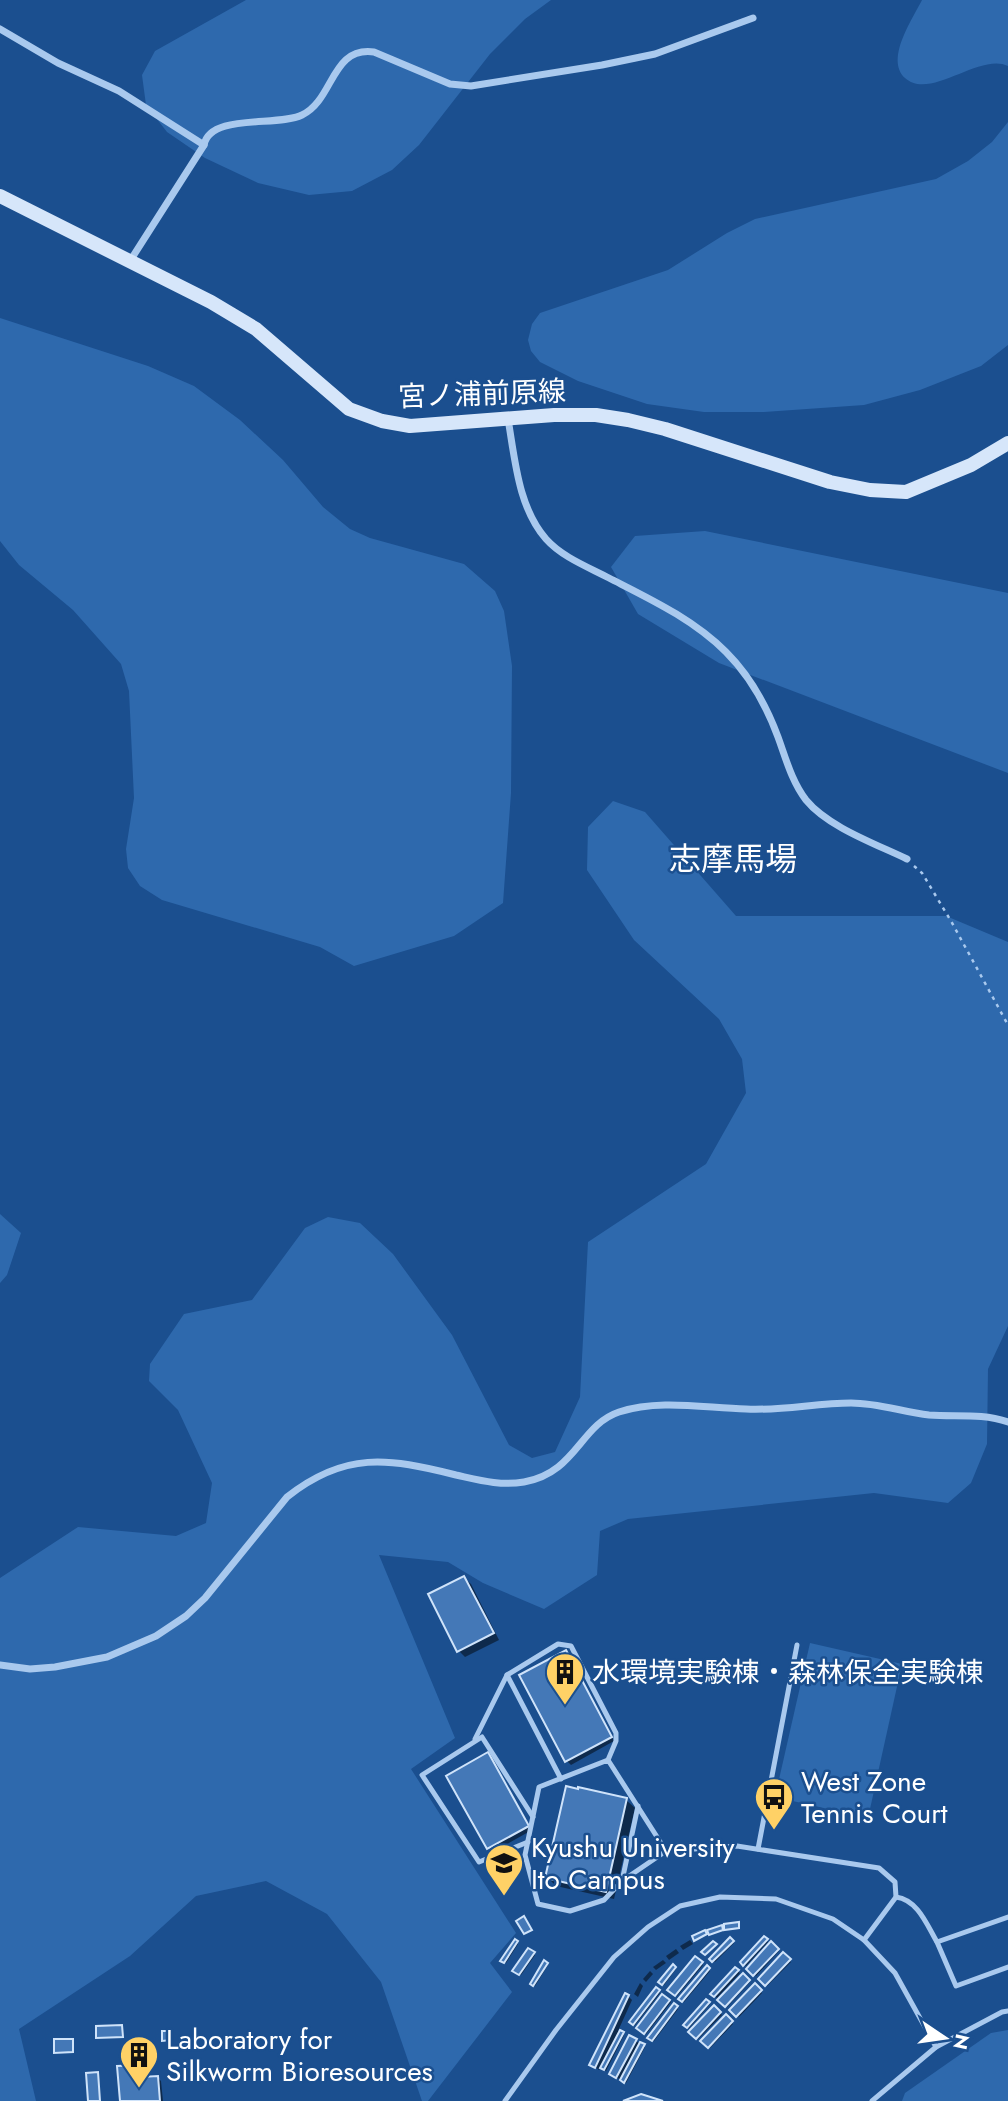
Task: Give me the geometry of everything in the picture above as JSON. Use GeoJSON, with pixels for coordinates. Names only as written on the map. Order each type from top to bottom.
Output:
{"type":"FeatureCollection","features":[{"type":"Feature","properties":{"kind":"main road","name":"宮ノ浦前原線"},"geometry":{"type":"LineString","coordinates":[[0,196],[211,302],[256,329],[349,409],[382,421],[410,425],[554,415],[596,415],[665,429],[830,482],[870,490],[906,492],[971,465],[1008,443]]}},
{"type":"Feature","properties":{"kind":"street"},"geometry":{"type":"LineString","coordinates":[[130,261],[204,145],[205,139],[213,131],[230,124],[284,120],[300,116],[312,109],[341,65],[350,55],[360,50],[374,52],[450,84],[471,86],[655,54],[753,18]]}},
{"type":"Feature","properties":{"kind":"street"},"geometry":{"type":"LineString","coordinates":[[0,29],[58,63],[120,91],[204,145]]}},
{"type":"Feature","properties":{"kind":"street"},"geometry":{"type":"LineString","coordinates":[[508,419],[518,480],[531,516],[546,539],[582,564],[653,600],[687,621],[725,652],[760,698],[806,800],[841,826],[907,859]]}},
{"type":"Feature","properties":{"kind":"street"},"geometry":{"type":"LineString","coordinates":[[0,1665],[30,1669],[55,1667],[107,1657],[156,1636],[186,1616],[205,1598],[286,1497],[321,1474],[341,1467],[366,1461],[386,1461],[420,1466],[494,1484],[523,1482],[544,1477],[561,1466],[607,1418],[619,1412],[659,1406],[784,1409],[850,1403],[885,1406],[929,1415],[974,1415],[1008,1422]]}},
{"type":"Feature","properties":{"kind":"lane"},"geometry":{"type":"LineString","coordinates":[[474,1742],[507,1675],[558,1644],[571,1646],[616,1733],[616,1741],[608,1760],[540,1787],[525,1855],[538,1904],[570,1911],[604,1900],[622,1881],[666,1851],[737,1846],[879,1868],[895,1882],[896,1897],[864,1940]]}},
{"type":"Feature","properties":{"kind":"lane"},"geometry":{"type":"LineString","coordinates":[[758,1849],[797,1644]]}},
{"type":"Feature","properties":{"kind":"lane"},"geometry":{"type":"LineString","coordinates":[[507,1675],[561,1779]]}},
{"type":"Feature","properties":{"kind":"lane"},"geometry":{"type":"LineString","coordinates":[[528,1842],[479,1862],[422,1775],[482,1737],[533,1817]]}},
{"type":"Feature","properties":{"kind":"lane"},"geometry":{"type":"LineString","coordinates":[[608,1760],[666,1851]]}},
{"type":"Feature","properties":{"kind":"lane"},"geometry":{"type":"LineString","coordinates":[[622,1881],[638,1806]]}},
{"type":"Feature","properties":{"kind":"lane"},"geometry":{"type":"LineString","coordinates":[[505,2101],[556,2030],[614,1957],[648,1927],[680,1906],[720,1897],[776,1899],[833,1919],[864,1940],[895,1973],[936,2047]]}},
{"type":"Feature","properties":{"kind":"lane"},"geometry":{"type":"LineString","coordinates":[[896,1897],[918,1908],[957,1986],[1008,1967]]}},
{"type":"Feature","properties":{"kind":"lane"},"geometry":{"type":"LineString","coordinates":[[937,1942],[1008,1917]]}},
{"type":"Feature","properties":{"kind":"lane"},"geometry":{"type":"LineString","coordinates":[[872,2101],[936,2047],[1008,2011]]}},
{"type":"Feature","properties":{"kind":"path"},"geometry":{"type":"LineString","coordinates":[[907,859],[922,873],[1008,1025]]}},
{"type":"Feature","properties":{"kind":"shaded area"},"geometry":{"type":"Polygon","coordinates":[[[246,0],[551,0],[525,19],[490,54],[419,145],[392,170],[352,191],[309,195],[258,183],[205,158],[167,132],[146,105],[142,75],[155,51],[246,0]]]}},
{"type":"Feature","properties":{"kind":"shaded area"},"geometry":{"type":"Polygon","coordinates":[[[922,0],[1008,0],[1008,66],[997,63],[984,65],[928,84],[915,84],[905,78],[898,61],[899,50],[922,0]]]}},
{"type":"Feature","properties":{"kind":"shaded area"},"geometry":{"type":"Polygon","coordinates":[[[1008,122],[1008,345],[981,366],[920,390],[864,405],[764,412],[704,412],[647,404],[578,381],[540,362],[531,351],[528,340],[532,324],[540,313],[668,270],[755,219],[936,179],[968,161],[992,142],[1008,122]]]}},
{"type":"Feature","properties":{"kind":"shaded area"},"geometry":{"type":"Polygon","coordinates":[[[0,318],[148,366],[194,386],[240,420],[283,460],[323,507],[350,529],[370,538],[464,564],[495,591],[504,611],[512,666],[511,793],[503,903],[454,936],[354,966],[320,947],[162,900],[140,886],[128,868],[126,849],[134,798],[129,691],[121,664],[73,610],[19,565],[0,541],[0,318]]]}},
{"type":"Feature","properties":{"kind":"shaded area"},"geometry":{"type":"Polygon","coordinates":[[[705,531],[1008,593],[1008,773],[719,663],[638,614],[611,567],[635,536],[705,531]]]}},
{"type":"Feature","properties":{"kind":"shaded area"},"geometry":{"type":"Polygon","coordinates":[[[613,801],[645,812],[736,916],[946,916],[1008,942],[1008,1326],[988,1369],[987,1444],[971,1483],[948,1503],[874,1493],[628,1519],[600,1531],[597,1575],[544,1609],[483,1583],[448,1562],[379,1555],[455,1738],[411,1769],[516,1933],[490,1963],[512,1992],[428,2101],[422,2101],[381,1982],[327,1914],[266,1881],[196,1896],[130,1956],[19,2029],[36,2101],[0,2101],[0,1578],[78,1527],[176,1536],[206,1523],[212,1483],[178,1410],[149,1381],[150,1364],[184,1314],[252,1300],[305,1228],[328,1217],[360,1223],[393,1254],[452,1335],[509,1445],[532,1458],[555,1452],[580,1397],[588,1242],[706,1164],[746,1093],[742,1059],[719,1019],[634,940],[587,870],[588,827],[613,801]]]}},
{"type":"Feature","properties":{"kind":"shaded area"},"geometry":{"type":"Polygon","coordinates":[[[0,1214],[21,1233],[7,1275],[0,1283],[0,1214]]]}},
{"type":"Feature","properties":{"kind":"shaded area"},"geometry":{"type":"Polygon","coordinates":[[[810,1643],[902,1664],[868,1818],[775,1797],[810,1643]]]}},
{"type":"Feature","properties":{"kind":"shaded area"},"geometry":{"type":"Polygon","coordinates":[[[1008,2030],[1008,2101],[902,2101],[905,2093],[991,2033],[1008,2030]]]}},
{"type":"Feature","properties":{"kind":"building"},"geometry":{"type":"Polygon","coordinates":[[[464,1576],[494,1633],[457,1652],[428,1594],[464,1576]]]}},
{"type":"Feature","properties":{"kind":"building","name":"水環境実験棟・森林保全実験棟"},"geometry":{"type":"Polygon","coordinates":[[[566,1650],[612,1737],[565,1762],[519,1675],[566,1650]]]}},
{"type":"Feature","properties":{"kind":"building"},"geometry":{"type":"Polygon","coordinates":[[[488,1752],[529,1826],[487,1849],[446,1776],[488,1752]]]}},
{"type":"Feature","properties":{"kind":"building"},"geometry":{"type":"Polygon","coordinates":[[[566,1786],[627,1798],[606,1892],[545,1878],[566,1786]]]}},
{"type":"Feature","properties":{"kind":"building"},"geometry":{"type":"Polygon","coordinates":[[[524,1916],[532,1930],[524,1934],[516,1921],[524,1916]]]}},
{"type":"Feature","properties":{"kind":"building"},"geometry":{"type":"Polygon","coordinates":[[[739,1922],[739,1928],[724,1930],[724,1924],[739,1922]]]}},
{"type":"Feature","properties":{"kind":"building"},"geometry":{"type":"Polygon","coordinates":[[[722,1925],[723,1930],[709,1935],[707,1930],[722,1925]]]}},
{"type":"Feature","properties":{"kind":"building"},"geometry":{"type":"Polygon","coordinates":[[[705,1930],[707,1934],[694,1941],[692,1936],[705,1930]]]}},
{"type":"Feature","properties":{"kind":"building"},"geometry":{"type":"Polygon","coordinates":[[[764,1936],[768,1939],[743,1966],[740,1962],[764,1936]]]}},
{"type":"Feature","properties":{"kind":"building"},"geometry":{"type":"Polygon","coordinates":[[[730,1937],[734,1941],[712,1962],[709,1959],[730,1937]]]}},
{"type":"Feature","properties":{"kind":"building"},"geometry":{"type":"Polygon","coordinates":[[[515,1939],[518,1941],[504,1963],[500,1961],[515,1939]]]}},
{"type":"Feature","properties":{"kind":"building"},"geometry":{"type":"Polygon","coordinates":[[[713,1941],[717,1944],[705,1955],[701,1952],[713,1941]]]}},
{"type":"Feature","properties":{"kind":"building"},"geometry":{"type":"Polygon","coordinates":[[[771,1941],[779,1949],[753,1976],[746,1969],[771,1941]]]}},
{"type":"Feature","properties":{"kind":"building"},"geometry":{"type":"Polygon","coordinates":[[[528,1948],[535,1952],[519,1975],[512,1971],[528,1948]]]}},
{"type":"Feature","properties":{"kind":"building"},"geometry":{"type":"Polygon","coordinates":[[[783,1952],[791,1959],[765,1986],[758,1979],[783,1952]]]}},
{"type":"Feature","properties":{"kind":"building"},"geometry":{"type":"Polygon","coordinates":[[[695,1956],[703,1962],[675,1996],[667,1990],[695,1956]]]}},
{"type":"Feature","properties":{"kind":"building"},"geometry":{"type":"Polygon","coordinates":[[[544,1960],[548,1963],[533,1986],[530,1984],[544,1960]]]}},
{"type":"Feature","properties":{"kind":"building"},"geometry":{"type":"Polygon","coordinates":[[[673,1964],[676,1967],[662,1985],[658,1982],[673,1964]]]}},
{"type":"Feature","properties":{"kind":"building"},"geometry":{"type":"Polygon","coordinates":[[[707,1965],[710,1968],[682,2002],[678,1999],[707,1965]]]}},
{"type":"Feature","properties":{"kind":"building"},"geometry":{"type":"Polygon","coordinates":[[[735,1967],[739,1970],[714,1997],[710,1994],[735,1967]]]}},
{"type":"Feature","properties":{"kind":"building"},"geometry":{"type":"Polygon","coordinates":[[[743,1973],[750,1980],[725,2007],[717,2000],[743,1973]]]}},
{"type":"Feature","properties":{"kind":"building"},"geometry":{"type":"Polygon","coordinates":[[[755,1983],[762,1990],[736,2017],[729,2010],[755,1983]]]}},
{"type":"Feature","properties":{"kind":"building"},"geometry":{"type":"Polygon","coordinates":[[[656,1987],[660,1990],[633,2025],[629,2022],[656,1987]]]}},
{"type":"Feature","properties":{"kind":"building"},"geometry":{"type":"Polygon","coordinates":[[[625,1993],[629,1995],[595,2068],[589,2065],[625,1993]]]}},
{"type":"Feature","properties":{"kind":"building"},"geometry":{"type":"Polygon","coordinates":[[[662,1994],[670,2000],[644,2034],[636,2028],[662,1994]]]}},
{"type":"Feature","properties":{"kind":"building"},"geometry":{"type":"Polygon","coordinates":[[[706,1999],[710,2002],[687,2028],[683,2025],[706,1999]]]}},
{"type":"Feature","properties":{"kind":"building"},"geometry":{"type":"Polygon","coordinates":[[[674,2003],[678,2006],[652,2041],[647,2038],[674,2003]]]}},
{"type":"Feature","properties":{"kind":"building"},"geometry":{"type":"Polygon","coordinates":[[[714,2005],[721,2012],[696,2039],[688,2032],[714,2005]]]}},
{"type":"Feature","properties":{"kind":"building"},"geometry":{"type":"Polygon","coordinates":[[[726,2014],[733,2021],[708,2048],[700,2041],[726,2014]]]}},
{"type":"Feature","properties":{"kind":"building"},"geometry":{"type":"Polygon","coordinates":[[[122,2025],[123,2037],[96,2038],[96,2026],[122,2025]]]}},
{"type":"Feature","properties":{"kind":"building"},"geometry":{"type":"Polygon","coordinates":[[[620,2030],[624,2032],[604,2070],[600,2068],[620,2030]]]}},
{"type":"Feature","properties":{"kind":"building"},"geometry":{"type":"Polygon","coordinates":[[[162,2031],[171,2031],[171,2040],[162,2041],[162,2031]]]}},
{"type":"Feature","properties":{"kind":"building"},"geometry":{"type":"Polygon","coordinates":[[[629,2035],[637,2039],[616,2078],[609,2074],[629,2035]]]}},
{"type":"Feature","properties":{"kind":"building"},"geometry":{"type":"Polygon","coordinates":[[[54,2039],[73,2039],[73,2052],[54,2053],[54,2039]]]}},
{"type":"Feature","properties":{"kind":"building"},"geometry":{"type":"Polygon","coordinates":[[[640,2042],[645,2044],[624,2083],[620,2080],[640,2042]]]}},
{"type":"Feature","properties":{"kind":"building","name":"Laboratory for Silkworm Bioresources"},"geometry":{"type":"Polygon","coordinates":[[[140,2065],[141,2077],[158,2076],[160,2101],[120,2101],[117,2066],[140,2065]]]}},
{"type":"Feature","properties":{"kind":"building"},"geometry":{"type":"Polygon","coordinates":[[[98,2072],[100,2101],[88,2101],[86,2073],[98,2072]]]}},
{"type":"Feature","properties":{"kind":"building"},"geometry":{"type":"Polygon","coordinates":[[[641,2094],[663,2101],[623,2101],[641,2094]]]}},
{"type":"Feature","properties":{"kind":"place","name":"水環境実験棟・森林保全実験棟"},"geometry":{"type":"Point","coordinates":[565,1706]}},
{"type":"Feature","properties":{"kind":"place","name":"West Zone Tennis Court"},"geometry":{"type":"Point","coordinates":[774,1831]}},
{"type":"Feature","properties":{"kind":"place","name":"Kyushu University Ito Campus"},"geometry":{"type":"Point","coordinates":[504,1897]}},
{"type":"Feature","properties":{"kind":"place","name":"Laboratory for Silkworm Bioresources"},"geometry":{"type":"Point","coordinates":[139,2089]}},
{"type":"Feature","properties":{"kind":"district","name":"志摩馬場"},"geometry":{"type":"Point","coordinates":[733,859]}}]}
